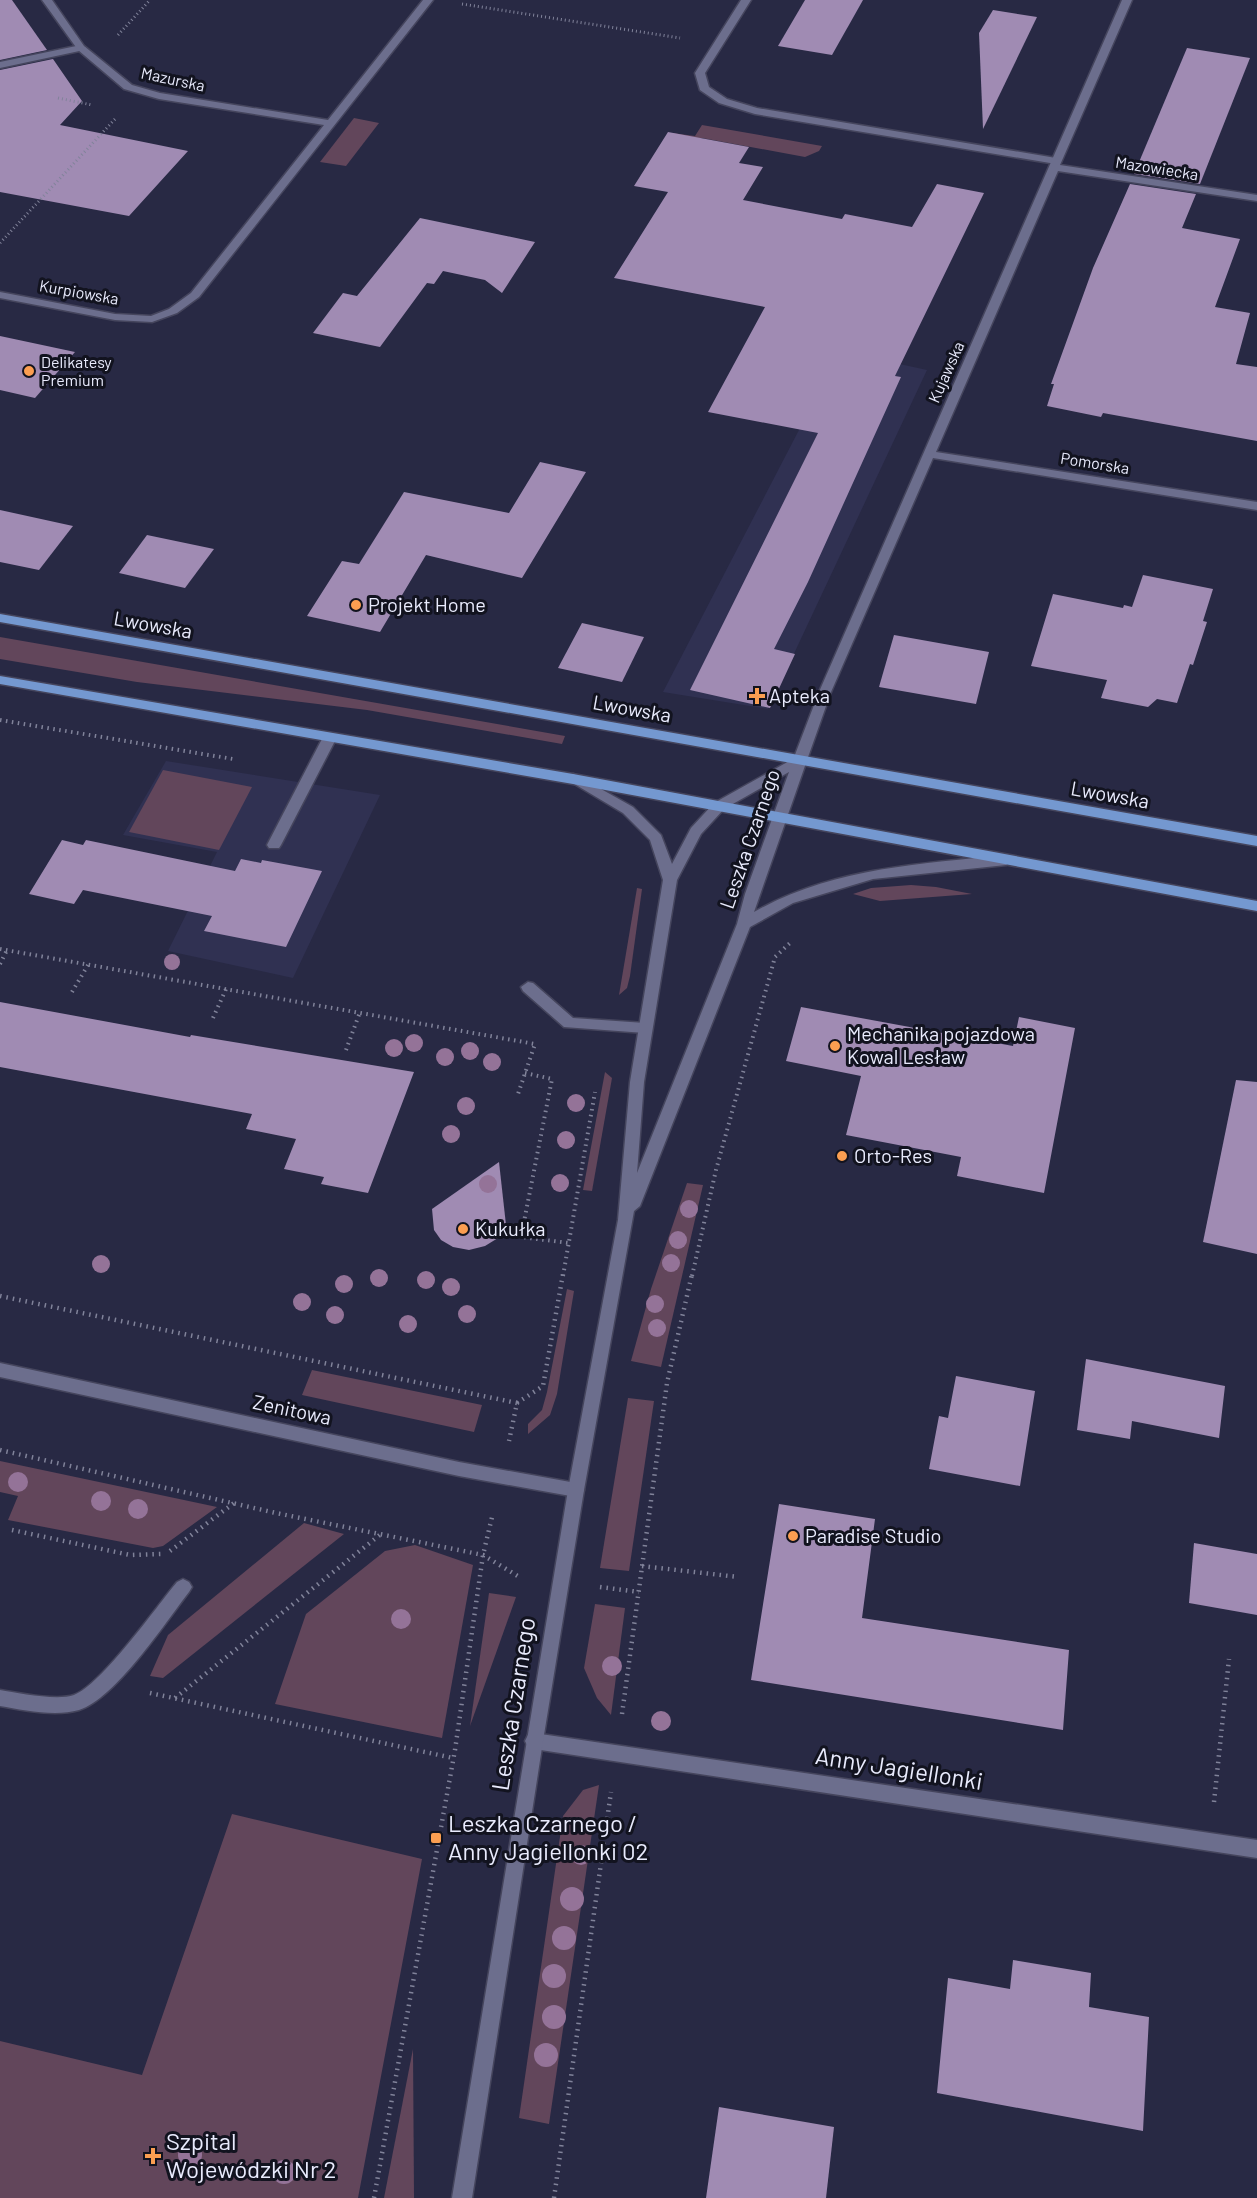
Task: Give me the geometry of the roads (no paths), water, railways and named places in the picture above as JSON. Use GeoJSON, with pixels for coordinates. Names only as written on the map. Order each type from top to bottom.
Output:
{"type":"FeatureCollection","features":[{"type":"Feature","properties":{"kind":"main road","name":"Lwowska"},"geometry":{"type":"LineString","coordinates":[[0,618],[1257,841]]}},
{"type":"Feature","properties":{"kind":"main road"},"geometry":{"type":"LineString","coordinates":[[0,680],[573,779],[1257,906]]}},
{"type":"Feature","properties":{"kind":"street","name":"Mazurska"},"geometry":{"type":"LineString","coordinates":[[47,0],[81,48],[128,87],[159,96],[329,123]]}},
{"type":"Feature","properties":{"kind":"street"},"geometry":{"type":"LineString","coordinates":[[329,123],[428,0]]}},
{"type":"Feature","properties":{"kind":"street","name":"Mazowiecka"},"geometry":{"type":"LineString","coordinates":[[746,0],[700,73],[704,88],[723,101],[755,111],[1257,198]]}},
{"type":"Feature","properties":{"kind":"street","name":"Kujawska"},"geometry":{"type":"LineString","coordinates":[[800,760],[825,692],[1127,0]]}},
{"type":"Feature","properties":{"kind":"street"},"geometry":{"type":"LineString","coordinates":[[0,65],[81,48]]}},
{"type":"Feature","properties":{"kind":"street","name":"Kurpiowska"},"geometry":{"type":"LineString","coordinates":[[0,295],[115,317],[152,319],[173,311],[195,295],[329,123]]}},
{"type":"Feature","properties":{"kind":"street","name":"Pomorska"},"geometry":{"type":"LineString","coordinates":[[928,454],[1257,506]]}},
{"type":"Feature","properties":{"kind":"street"},"geometry":{"type":"LineString","coordinates":[[274,845],[330,737]]}},
{"type":"Feature","properties":{"kind":"street","name":"Leszka Czarnego"},"geometry":{"type":"LineString","coordinates":[[462,2198],[576,1490],[626,1220],[637,1082],[670,880],[696,831],[719,806],[800,760]]}},
{"type":"Feature","properties":{"kind":"street","name":"Leszka Czarnego"},"geometry":{"type":"LineString","coordinates":[[626,1220],[744,924],[752,894],[800,760]]}},
{"type":"Feature","properties":{"kind":"street"},"geometry":{"type":"LineString","coordinates":[[573,779],[628,810],[656,837],[670,880]]}},
{"type":"Feature","properties":{"kind":"street"},"geometry":{"type":"LineString","coordinates":[[744,924],[788,899],[873,874],[1006,860]]}},
{"type":"Feature","properties":{"kind":"street"},"geometry":{"type":"LineString","coordinates":[[528,987],[569,1023],[645,1028]]}},
{"type":"Feature","properties":{"kind":"street","name":"Zenitowa"},"geometry":{"type":"LineString","coordinates":[[0,1370],[576,1490]]}},
{"type":"Feature","properties":{"kind":"street"},"geometry":{"type":"LineString","coordinates":[[0,1698],[17,1702],[76,1703],[104,1683],[183,1587]]}},
{"type":"Feature","properties":{"kind":"street","name":"Anny Jagiellonki"},"geometry":{"type":"LineString","coordinates":[[534,1741],[1257,1849]]}},
{"type":"Feature","properties":{"kind":"place","name":"Delikatesy Premium"},"geometry":{"type":"Point","coordinates":[29,371]}},
{"type":"Feature","properties":{"kind":"place","name":"Projekt Home"},"geometry":{"type":"Point","coordinates":[356,605]}},
{"type":"Feature","properties":{"kind":"place","name":"Apteka"},"geometry":{"type":"Point","coordinates":[757,696]}},
{"type":"Feature","properties":{"kind":"place","name":"Mechanika pojazdowa Kowal Lesław"},"geometry":{"type":"Point","coordinates":[835,1046]}},
{"type":"Feature","properties":{"kind":"place","name":"Orto-Res"},"geometry":{"type":"Point","coordinates":[842,1156]}},
{"type":"Feature","properties":{"kind":"place","name":"Kukułka"},"geometry":{"type":"Point","coordinates":[463,1229]}},
{"type":"Feature","properties":{"kind":"place","name":"Paradise Studio"},"geometry":{"type":"Point","coordinates":[793,1536]}},
{"type":"Feature","properties":{"kind":"place","name":"Leszka Czarnego / Anny Jagiellonki 02"},"geometry":{"type":"Point","coordinates":[436,1838]}},
{"type":"Feature","properties":{"kind":"place","name":"Szpital Wojewódzki Nr 2"},"geometry":{"type":"Point","coordinates":[153,2156]}}]}
